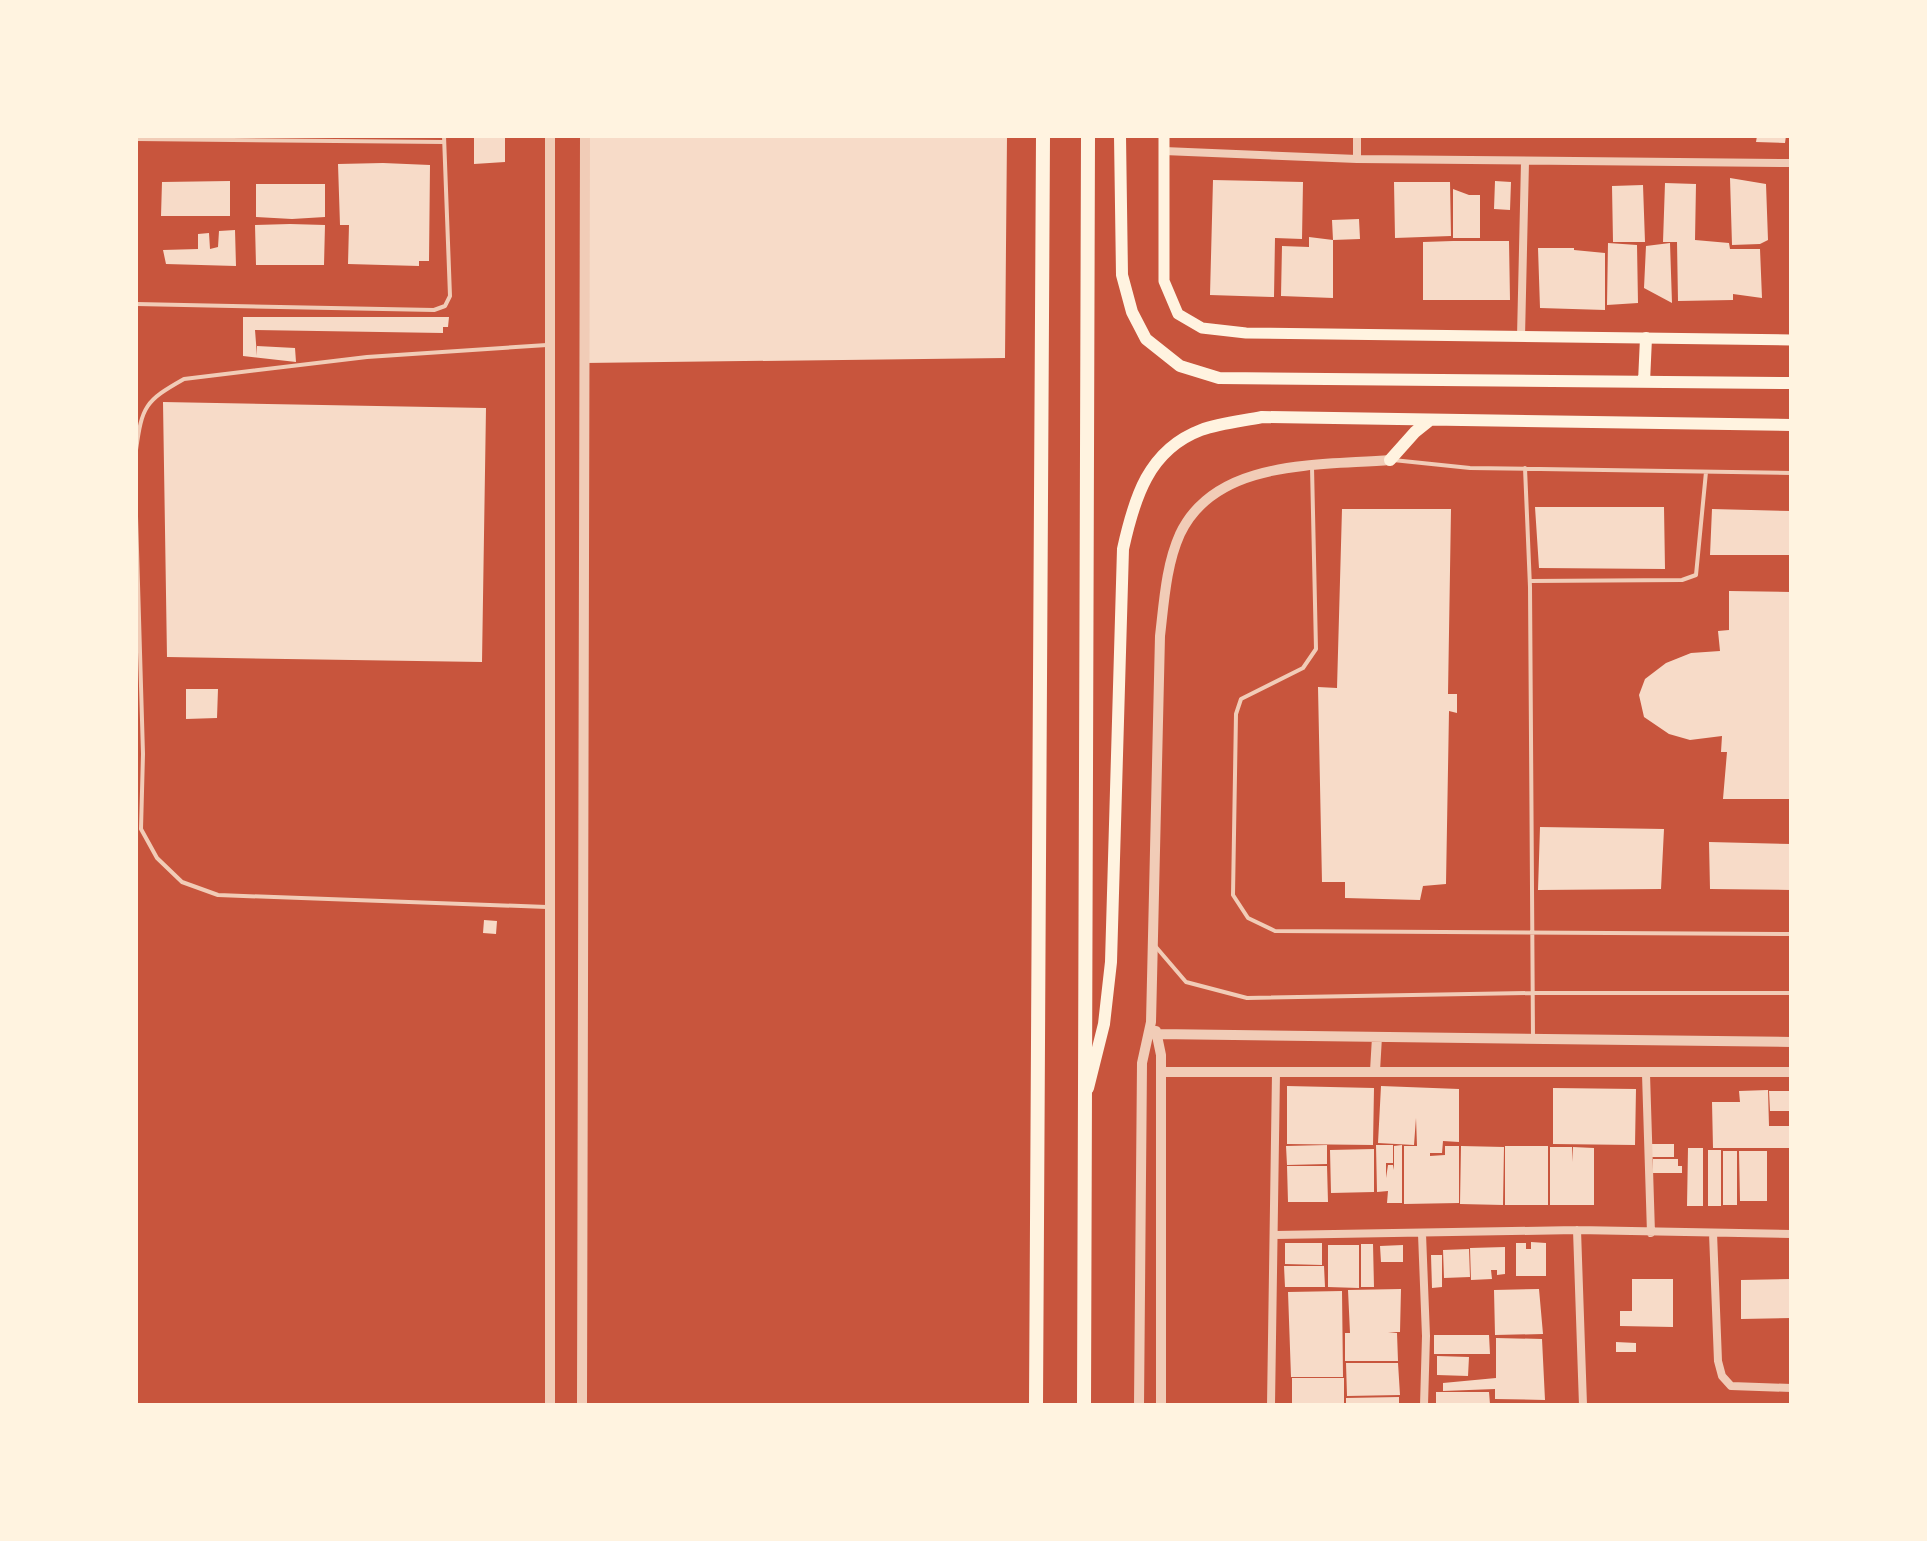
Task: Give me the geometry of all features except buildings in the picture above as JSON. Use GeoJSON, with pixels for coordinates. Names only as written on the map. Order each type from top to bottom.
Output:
{"type":"FeatureCollection","features":[{"type":"Feature","properties":{"kind":"highway"},"geometry":{"type":"LineString","coordinates":[[1036,1405],[1043,136]]}},
{"type":"Feature","properties":{"kind":"highway"},"geometry":{"type":"LineString","coordinates":[[1084,1405],[1088,136]]}},
{"type":"Feature","properties":{"kind":"main road"},"geometry":{"type":"LineString","coordinates":[[1120,136],[1122,275],[1132,312],[1146,339],[1180,366],[1219,378],[1791,383]]}},
{"type":"Feature","properties":{"kind":"main road"},"geometry":{"type":"LineString","coordinates":[[1164,136],[1164,281],[1178,314],[1202,328],[1246,333],[1791,340]]}},
{"type":"Feature","properties":{"kind":"main road"},"geometry":{"type":"LineString","coordinates":[[1644,382],[1646,338]]}},
{"type":"Feature","properties":{"kind":"main road"},"geometry":{"type":"LineString","coordinates":[[1085,1099],[1104,1024],[1111,962],[1123,549],[1132,507],[1150,468],[1176,442],[1203,429],[1262,417],[1791,425]]}},
{"type":"Feature","properties":{"kind":"main road"},"geometry":{"type":"LineString","coordinates":[[1390,460],[1430,420]]}},
{"type":"Feature","properties":{"kind":"street"},"geometry":{"type":"LineString","coordinates":[[550,136],[550,1405]]}},
{"type":"Feature","properties":{"kind":"street"},"geometry":{"type":"LineString","coordinates":[[582,1405],[585,136]]}},
{"type":"Feature","properties":{"kind":"street"},"geometry":{"type":"LineString","coordinates":[[1357,136],[1357,159]]}},
{"type":"Feature","properties":{"kind":"street"},"geometry":{"type":"LineString","coordinates":[[1164,151],[1357,159],[1791,163]]}},
{"type":"Feature","properties":{"kind":"street"},"geometry":{"type":"LineString","coordinates":[[1521,337],[1525,162]]}},
{"type":"Feature","properties":{"kind":"street"},"geometry":{"type":"LineString","coordinates":[[1139,1405],[1142,1063],[1151,1022],[1155,946],[1160,636],[1172,558],[1181,533],[1195,511],[1214,493],[1237,479],[1262,472],[1390,460]]}},
{"type":"Feature","properties":{"kind":"street"},"geometry":{"type":"LineString","coordinates":[[1151,1022],[1157,1034],[1161,1072],[1161,1405]]}},
{"type":"Feature","properties":{"kind":"street"},"geometry":{"type":"LineString","coordinates":[[1157,1034],[1791,1042]]}},
{"type":"Feature","properties":{"kind":"street"},"geometry":{"type":"LineString","coordinates":[[1375,1071],[1377,1037]]}},
{"type":"Feature","properties":{"kind":"street"},"geometry":{"type":"LineString","coordinates":[[1161,1072],[1791,1072]]}},
{"type":"Feature","properties":{"kind":"street"},"geometry":{"type":"LineString","coordinates":[[1271,1405],[1276,1073]]}},
{"type":"Feature","properties":{"kind":"street"},"geometry":{"type":"LineString","coordinates":[[1646,1074],[1651,1233]]}},
{"type":"Feature","properties":{"kind":"street"},"geometry":{"type":"LineString","coordinates":[[1275,1235],[1577,1230],[1791,1234]]}},
{"type":"Feature","properties":{"kind":"street"},"geometry":{"type":"LineString","coordinates":[[1577,1230],[1583,1405]]}},
{"type":"Feature","properties":{"kind":"street"},"geometry":{"type":"LineString","coordinates":[[1713,1233],[1718,1361],[1722,1376],[1731,1386],[1791,1388]]}},
{"type":"Feature","properties":{"kind":"street"},"geometry":{"type":"LineString","coordinates":[[1422,1234],[1426,1336],[1424,1405]]}},
{"type":"Feature","properties":{"kind":"lane"},"geometry":{"type":"LineString","coordinates":[[136,139],[444,139],[450,296],[445,306],[434,310],[136,304]]}},
{"type":"Feature","properties":{"kind":"lane"},"geometry":{"type":"LineString","coordinates":[[136,450],[141,415],[160,393],[184,379],[367,357],[550,345]]}},
{"type":"Feature","properties":{"kind":"lane"},"geometry":{"type":"LineString","coordinates":[[1390,460],[1470,468],[1791,473]]}},
{"type":"Feature","properties":{"kind":"lane"},"geometry":{"type":"LineString","coordinates":[[1312,467],[1316,649],[1303,668],[1241,699],[1236,714],[1233,895],[1248,918],[1275,931],[1791,934]]}},
{"type":"Feature","properties":{"kind":"lane"},"geometry":{"type":"LineString","coordinates":[[1525,468],[1530,581],[1533,1040]]}},
{"type":"Feature","properties":{"kind":"lane"},"geometry":{"type":"LineString","coordinates":[[1530,581],[1682,580],[1696,575],[1706,472]]}},
{"type":"Feature","properties":{"kind":"lane"},"geometry":{"type":"LineString","coordinates":[[136,516],[143,754],[141,829],[157,858],[182,882],[218,895],[550,908]]}},
{"type":"Feature","properties":{"kind":"lane"},"geometry":{"type":"LineString","coordinates":[[1155,946],[1186,982],[1247,998],[1791,993]]}}]}
